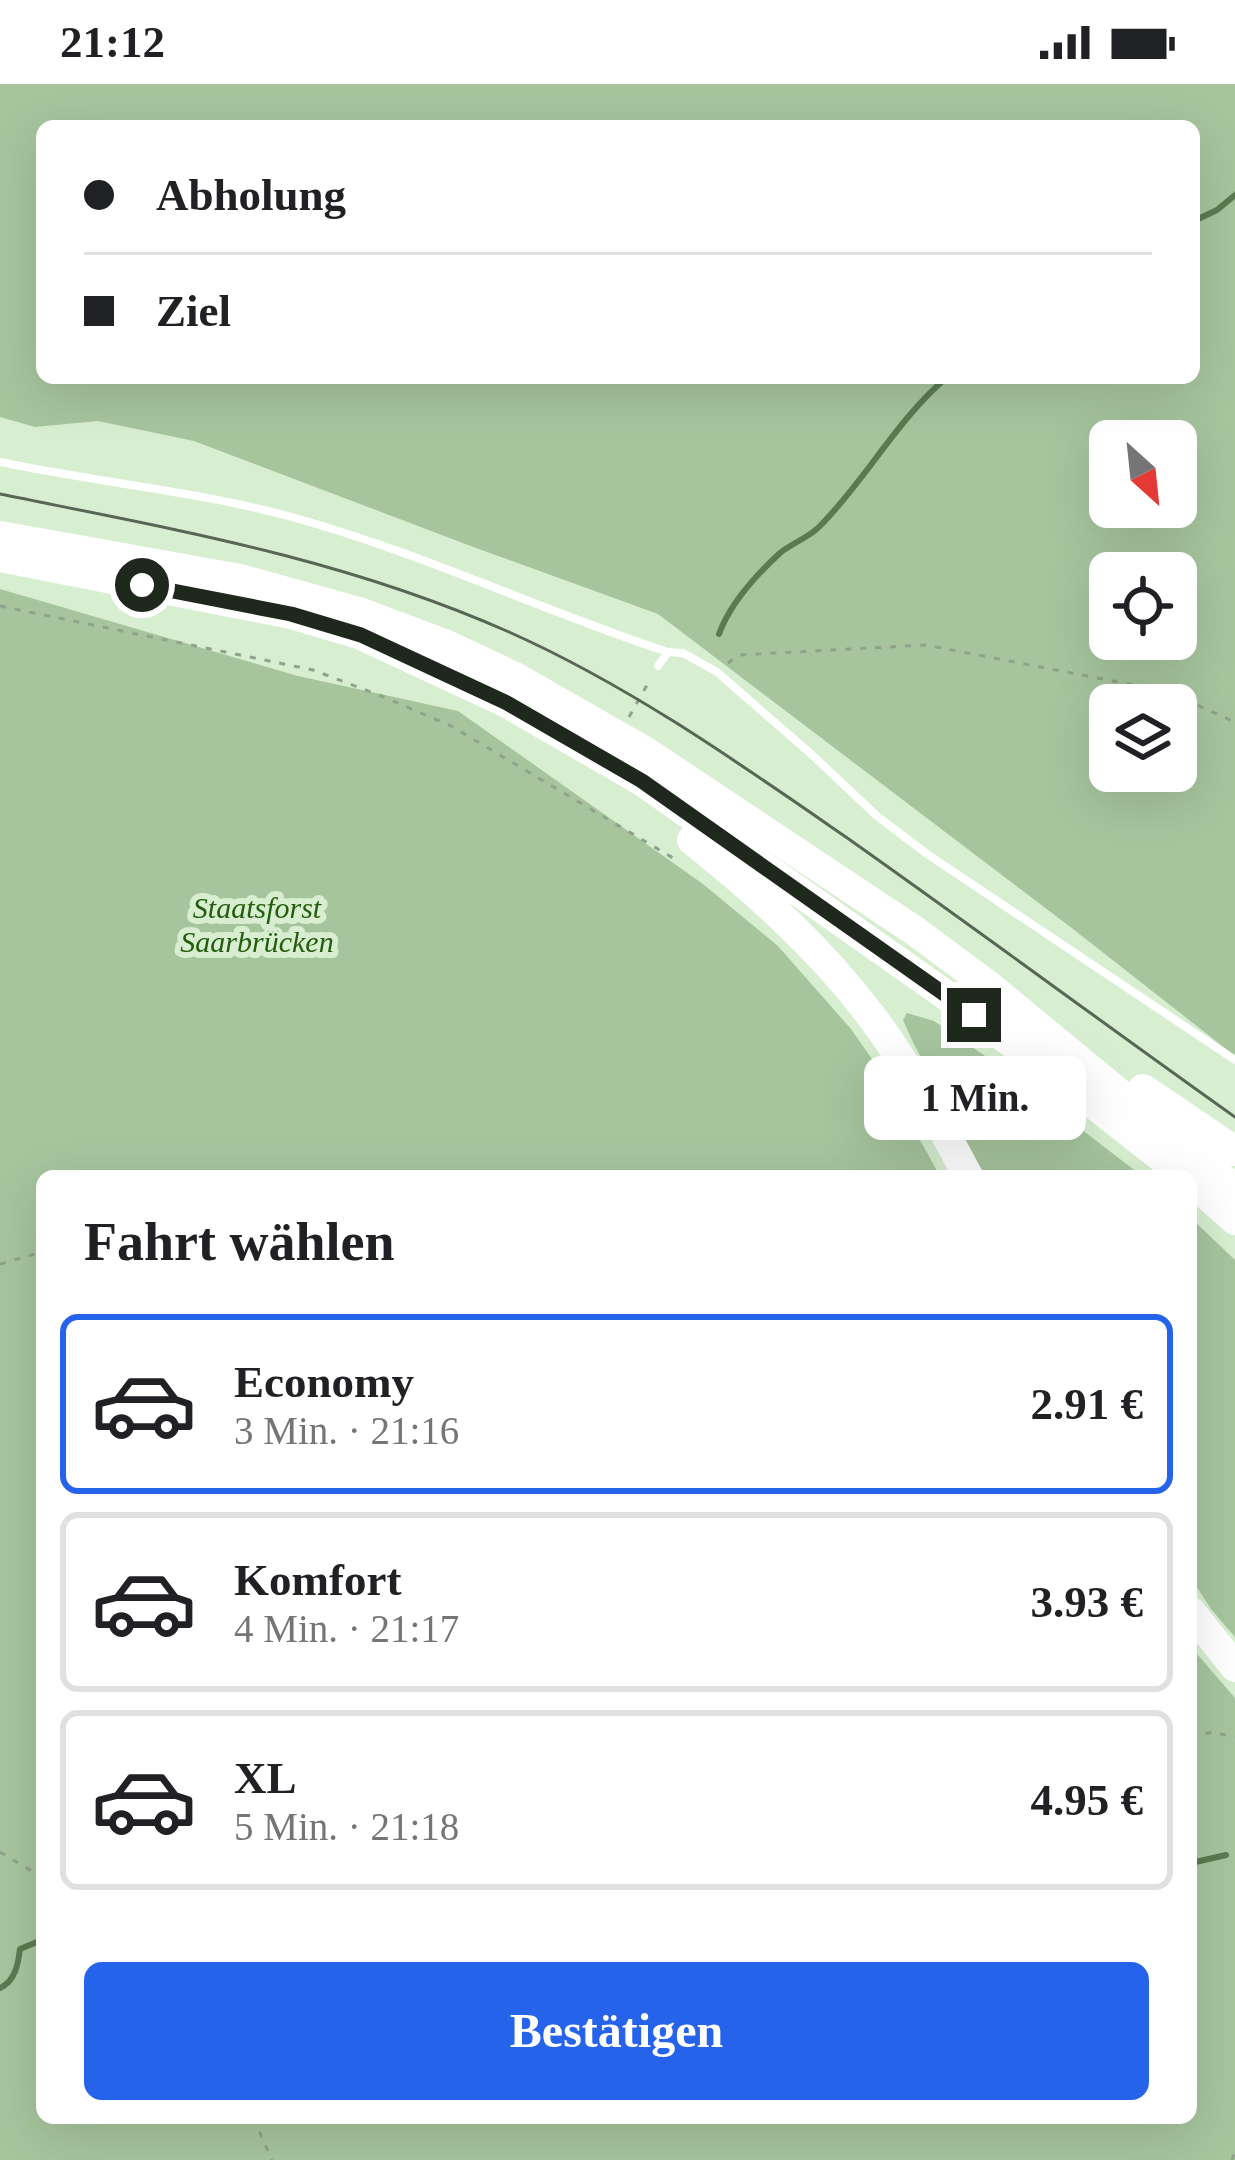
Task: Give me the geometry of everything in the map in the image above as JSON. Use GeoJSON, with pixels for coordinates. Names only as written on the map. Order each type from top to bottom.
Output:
{"type":"FeatureCollection","features":[{"type":"Feature","properties":{"kind":"highway"},"geometry":{"type":"LineString","coordinates":[[0,536],[240,579],[362,613],[515,677],[646,752],[915,931],[1235,1189]]}},
{"type":"Feature","properties":{"kind":"highway"},"geometry":{"type":"LineString","coordinates":[[0,557],[291,614],[361,635],[507,703],[642,781],[974,1015],[1178,1170]]}},
{"type":"Feature","properties":{"kind":"highway"},"geometry":{"type":"LineString","coordinates":[[571,740],[726,867],[830,966],[906,1066],[965,1170]]}},
{"type":"Feature","properties":{"kind":"highway"},"geometry":{"type":"LineString","coordinates":[[988,986],[1235,1151]]}},
{"type":"Feature","properties":{"kind":"highway"},"geometry":{"type":"LineString","coordinates":[[1197,1186],[1235,1220]]}},
{"type":"Feature","properties":{"kind":"highway"},"geometry":{"type":"LineString","coordinates":[[1197,1620],[1235,1667]]}},
{"type":"Feature","properties":{"kind":"lane"},"geometry":{"type":"LineString","coordinates":[[0,462],[286,515],[406,554],[585,625],[683,653],[717,672],[877,816],[927,854],[1235,1060]]}},
{"type":"Feature","properties":{"kind":"lane"},"geometry":{"type":"LineString","coordinates":[[658,665],[668,652]]}},
{"type":"Feature","properties":{"kind":"path"},"geometry":{"type":"LineString","coordinates":[[0,606],[313,670],[451,726],[677,860]]}},
{"type":"Feature","properties":{"kind":"path"},"geometry":{"type":"LineString","coordinates":[[717,672],[739,656],[926,645],[1165,692],[1235,722]]}},
{"type":"Feature","properties":{"kind":"path"},"geometry":{"type":"LineString","coordinates":[[628,718],[658,665]]}},
{"type":"Feature","properties":{"kind":"path"},"geometry":{"type":"LineString","coordinates":[[0,1264],[36,1254]]}},
{"type":"Feature","properties":{"kind":"path"},"geometry":{"type":"LineString","coordinates":[[1197,1736],[1212,1732],[1235,1737]]}},
{"type":"Feature","properties":{"kind":"path"},"geometry":{"type":"LineString","coordinates":[[0,1852],[36,1873]]}},
{"type":"Feature","properties":{"kind":"path"},"geometry":{"type":"LineString","coordinates":[[257,2124],[272,2160]]}},
{"type":"Feature","properties":{"kind":"path"},"geometry":{"type":"LineString","coordinates":[[1232,2160],[1235,2152]]}},
{"type":"Feature","properties":{"kind":"green space"},"geometry":{"type":"Polygon","coordinates":[[[0,84],[1235,84],[1235,1056],[658,614],[194,441],[98,421],[35,427],[0,417],[0,84]]]}},
{"type":"Feature","properties":{"kind":"green space","name":"Staatsforst Saarbrücken"},"geometry":{"type":"Polygon","coordinates":[[[0,589],[298,676],[458,711],[703,884],[778,946],[851,1029],[886,1079],[937,1170],[36,1170],[36,2124],[1197,2124],[1197,1654],[1235,1698],[1235,2160],[0,2160],[0,589]]]}},
{"type":"Feature","properties":{"kind":"green space"},"geometry":{"type":"Polygon","coordinates":[[[907,1013],[934,1021],[1134,1170],[979,1170],[903,1020],[907,1013]]]}},
{"type":"Feature","properties":{"kind":"green space"},"geometry":{"type":"Polygon","coordinates":[[[1197,1224],[1235,1260],[1235,1637],[1197,1587],[1197,1224]]]}},
{"type":"Feature","properties":{"kind":"waterway"},"geometry":{"type":"LineString","coordinates":[[1200,218],[1235,195]]}},
{"type":"Feature","properties":{"kind":"waterway"},"geometry":{"type":"LineString","coordinates":[[719,634],[753,580],[780,553],[819,527],[940,384]]}},
{"type":"Feature","properties":{"kind":"waterway"},"geometry":{"type":"LineString","coordinates":[[1197,1862],[1226,1855]]}},
{"type":"Feature","properties":{"kind":"waterway"},"geometry":{"type":"LineString","coordinates":[[0,1988],[12,1977],[20,1949],[36,1942]]}},
{"type":"Feature","properties":{"kind":"tram line"},"geometry":{"type":"LineString","coordinates":[[0,494],[321,565],[446,606],[553,653],[639,700],[762,780],[1235,1117]]}},
{"type":"Feature","properties":{"kind":"route"},"geometry":{"type":"LineString","coordinates":[[142,585],[291,614],[361,635],[507,703],[642,781],[974,1015]]}}]}
